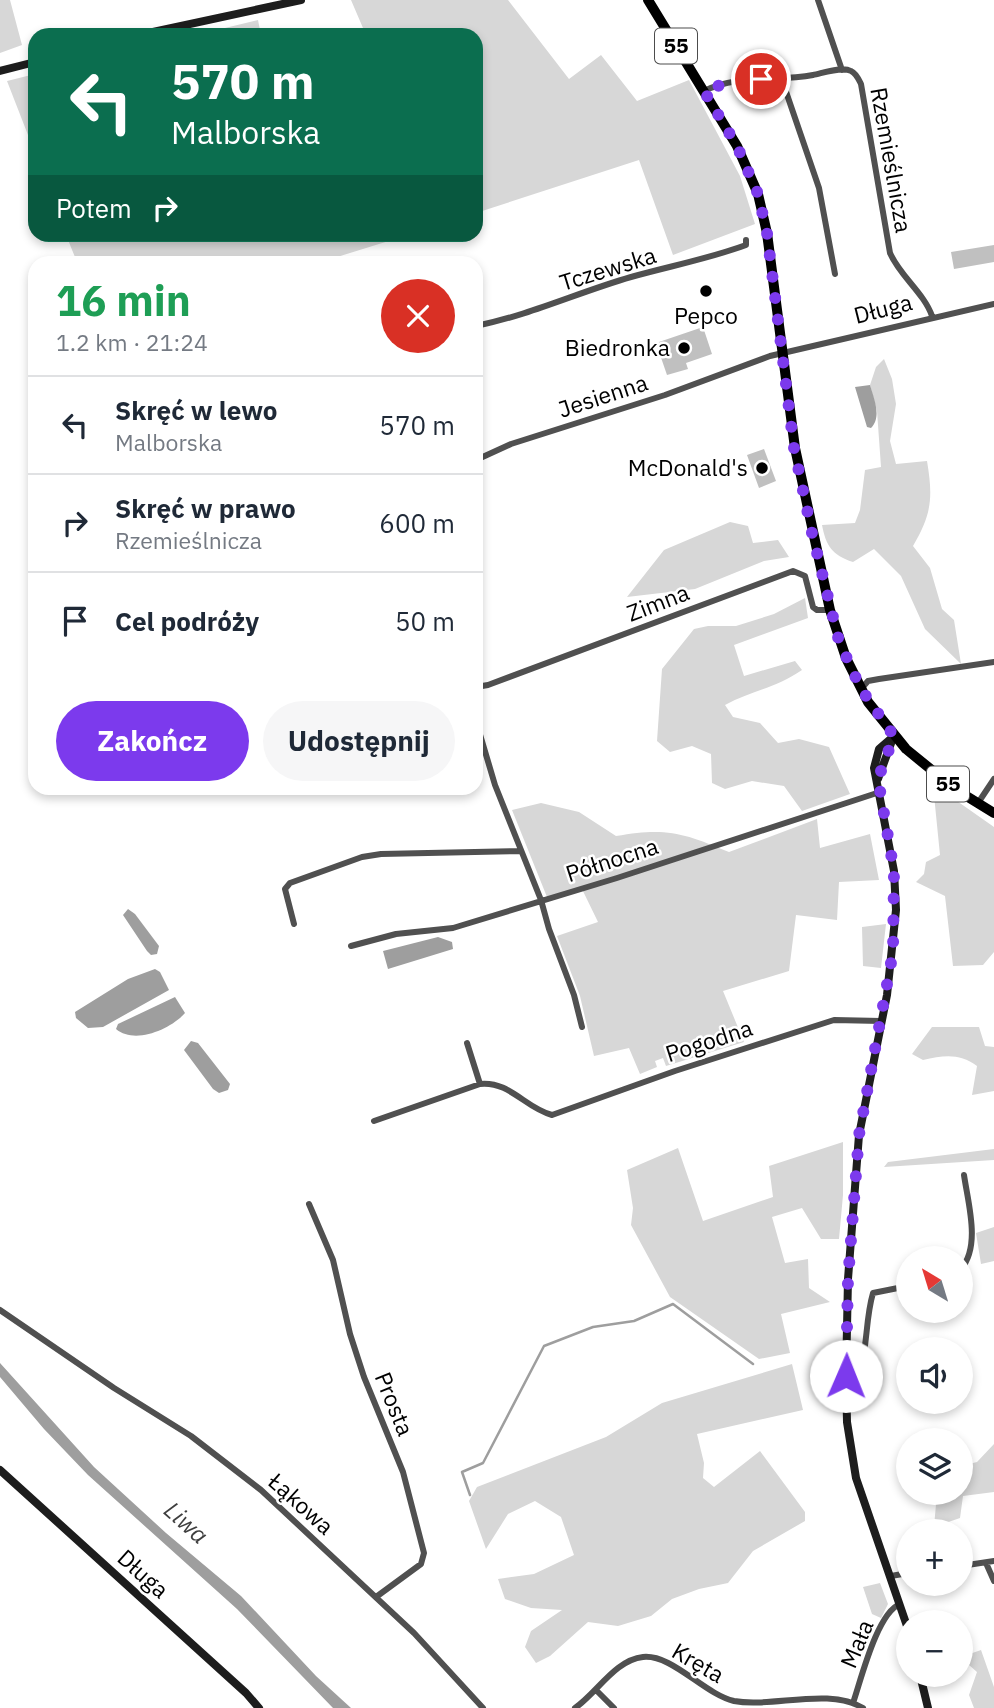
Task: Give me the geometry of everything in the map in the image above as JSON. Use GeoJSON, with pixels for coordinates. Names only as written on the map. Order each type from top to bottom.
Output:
{"type":"FeatureCollection","features":[{"type":"Feature","properties":{"kind":"main road","name":"55"},"geometry":{"type":"LineString","coordinates":[[648,0],[737,146],[758,194],[767,233],[794,448],[830,610],[842,650],[861,689],[906,749],[925,766],[994,813]]}},
{"type":"Feature","properties":{"kind":"street"},"geometry":{"type":"LineString","coordinates":[[171,28],[301,0]]}},
{"type":"Feature","properties":{"kind":"street"},"geometry":{"type":"LineString","coordinates":[[818,0],[842,70]]}},
{"type":"Feature","properties":{"kind":"street"},"geometry":{"type":"LineString","coordinates":[[0,71],[28,64]]}},
{"type":"Feature","properties":{"kind":"street","name":"Rzemieślnicza"},"geometry":{"type":"LineString","coordinates":[[704,91],[726,83],[761,79],[782,80],[842,70],[851,71],[861,84],[890,253],[896,266],[929,308],[932,316]]}},
{"type":"Feature","properties":{"kind":"street"},"geometry":{"type":"LineString","coordinates":[[782,80],[819,188],[835,274]]}},
{"type":"Feature","properties":{"kind":"street","name":"Tczewska"},"geometry":{"type":"LineString","coordinates":[[483,324],[529,313],[630,277],[717,256],[746,245],[746,240]]}},
{"type":"Feature","properties":{"kind":"street","name":"Długa"},"geometry":{"type":"LineString","coordinates":[[781,354],[932,316],[994,304]]}},
{"type":"Feature","properties":{"kind":"street","name":"Jesienna"},"geometry":{"type":"LineString","coordinates":[[483,457],[511,444],[781,354]]}},
{"type":"Feature","properties":{"kind":"street","name":"Zimna"},"geometry":{"type":"LineString","coordinates":[[483,686],[793,571],[805,576],[813,607],[817,610],[830,610]]}},
{"type":"Feature","properties":{"kind":"street"},"geometry":{"type":"LineString","coordinates":[[861,689],[868,681],[994,662]]}},
{"type":"Feature","properties":{"kind":"street"},"geometry":{"type":"LineString","coordinates":[[878,779],[894,736]]}},
{"type":"Feature","properties":{"kind":"street"},"geometry":{"type":"LineString","coordinates":[[894,736],[879,748],[874,768],[894,871],[896,910],[893,952],[859,1135],[848,1279],[846,1376],[847,1422],[856,1478],[902,1610]]}},
{"type":"Feature","properties":{"kind":"street"},"geometry":{"type":"LineString","coordinates":[[483,745],[495,785],[575,995],[582,1027]]}},
{"type":"Feature","properties":{"kind":"street"},"geometry":{"type":"LineString","coordinates":[[887,753],[906,749]]}},
{"type":"Feature","properties":{"kind":"street"},"geometry":{"type":"LineString","coordinates":[[978,803],[994,779]]}},
{"type":"Feature","properties":{"kind":"street","name":"Północna"},"geometry":{"type":"LineString","coordinates":[[351,946],[396,934],[453,928],[880,792]]}},
{"type":"Feature","properties":{"kind":"street"},"geometry":{"type":"LineString","coordinates":[[294,924],[285,896],[285,889],[290,883],[362,857],[381,854],[520,850]]}},
{"type":"Feature","properties":{"kind":"street","name":"Pogodna"},"geometry":{"type":"LineString","coordinates":[[480,1084],[492,1083],[505,1088],[544,1113],[552,1115],[675,1071],[834,1020],[881,1021]]}},
{"type":"Feature","properties":{"kind":"street"},"geometry":{"type":"LineString","coordinates":[[374,1121],[480,1084],[467,1043]]}},
{"type":"Feature","properties":{"kind":"street"},"geometry":{"type":"LineString","coordinates":[[964,1175],[971,1246]]}},
{"type":"Feature","properties":{"kind":"street","name":"Prosta"},"geometry":{"type":"LineString","coordinates":[[309,1204],[333,1260],[350,1334],[364,1377],[403,1472],[424,1553],[421,1564],[376,1597]]}},
{"type":"Feature","properties":{"kind":"street"},"geometry":{"type":"LineString","coordinates":[[846,1376],[859,1375],[865,1355],[865,1333],[873,1293],[896,1288]]}},
{"type":"Feature","properties":{"kind":"street","name":"Łąkowa"},"geometry":{"type":"LineString","coordinates":[[0,1310],[69,1359],[226,1462],[269,1498],[414,1633],[483,1708]]}},
{"type":"Feature","properties":{"kind":"street","name":"Długa"},"geometry":{"type":"LineString","coordinates":[[0,1470],[259,1708]]}},
{"type":"Feature","properties":{"kind":"street"},"geometry":{"type":"LineString","coordinates":[[990,1562],[994,1581]]}},
{"type":"Feature","properties":{"kind":"street"},"geometry":{"type":"LineString","coordinates":[[891,1576],[896,1575]]}},
{"type":"Feature","properties":{"kind":"street","name":"Mała"},"geometry":{"type":"LineString","coordinates":[[853,1703],[881,1627],[894,1606],[900,1604]]}},
{"type":"Feature","properties":{"kind":"street","name":"Kręta"},"geometry":{"type":"LineString","coordinates":[[575,1708],[620,1666],[632,1660],[655,1658],[736,1704],[820,1699],[853,1703],[863,1708]]}},
{"type":"Feature","properties":{"kind":"street"},"geometry":{"type":"LineString","coordinates":[[923,1687],[928,1708]]}},
{"type":"Feature","properties":{"kind":"street"},"geometry":{"type":"LineString","coordinates":[[596,1690],[614,1708]]}},
{"type":"Feature","properties":{"kind":"shaded area"},"geometry":{"type":"Polygon","coordinates":[[[0,0],[10,0],[22,45],[0,53],[0,0]]]}},
{"type":"Feature","properties":{"kind":"shaded area"},"geometry":{"type":"Polygon","coordinates":[[[351,0],[508,0],[569,79],[601,55],[637,101],[689,80],[740,176],[755,224],[673,255],[639,160],[483,211],[483,28],[363,28],[351,0]]]}},
{"type":"Feature","properties":{"kind":"shaded area"},"geometry":{"type":"Polygon","coordinates":[[[258,20],[260,28],[225,28],[258,20]]]}},
{"type":"Feature","properties":{"kind":"shaded area"},"geometry":{"type":"Polygon","coordinates":[[[28,76],[28,135],[7,81],[28,76]]]}},
{"type":"Feature","properties":{"kind":"shaded area"},"geometry":{"type":"Polygon","coordinates":[[[69,242],[385,242],[340,256],[75,256],[69,242]]]}},
{"type":"Feature","properties":{"kind":"shaded area"},"geometry":{"type":"Polygon","coordinates":[[[884,359],[892,379],[896,404],[890,441],[896,464],[927,461],[929,505],[924,524],[913,546],[930,568],[942,609],[954,620],[961,664],[925,629],[901,576],[874,549],[853,562],[840,556],[828,544],[822,525],[855,523],[860,510],[865,470],[881,467],[877,411],[870,385],[876,367],[884,359]]]}},
{"type":"Feature","properties":{"kind":"shaded area"},"geometry":{"type":"Polygon","coordinates":[[[870,385],[877,413],[871,428],[867,427],[855,387],[870,385]]]}},
{"type":"Feature","properties":{"kind":"shaded area"},"geometry":{"type":"Polygon","coordinates":[[[730,522],[748,526],[753,543],[778,540],[789,557],[764,561],[695,589],[627,597],[664,550],[730,522]]]}},
{"type":"Feature","properties":{"kind":"shaded area"},"geometry":{"type":"Polygon","coordinates":[[[805,598],[808,618],[734,645],[744,676],[795,661],[802,670],[783,681],[725,705],[733,717],[760,723],[778,743],[799,739],[829,747],[850,794],[802,811],[784,786],[752,781],[725,789],[712,783],[711,754],[692,746],[670,752],[657,741],[662,669],[694,629],[736,626],[774,614],[805,598]]]}},
{"type":"Feature","properties":{"kind":"shaded area"},"geometry":{"type":"Polygon","coordinates":[[[937,787],[994,827],[994,952],[983,965],[953,966],[945,896],[916,882],[924,874],[926,862],[940,855],[934,795],[937,787]]]}},
{"type":"Feature","properties":{"kind":"shaded area"},"geometry":{"type":"Polygon","coordinates":[[[541,803],[579,812],[616,836],[662,832],[687,836],[729,852],[817,819],[820,848],[870,834],[879,880],[839,882],[837,920],[796,915],[789,971],[723,991],[744,1042],[666,1066],[663,1058],[655,1061],[657,1067],[640,1074],[629,1048],[594,1056],[580,996],[557,936],[598,922],[581,887],[547,897],[512,810],[541,803]]]}},
{"type":"Feature","properties":{"kind":"shaded area"},"geometry":{"type":"Polygon","coordinates":[[[128,909],[135,914],[159,946],[157,954],[151,955],[147,951],[123,915],[128,909]]]}},
{"type":"Feature","properties":{"kind":"shaded area"},"geometry":{"type":"Polygon","coordinates":[[[886,924],[881,968],[863,966],[862,927],[886,924]]]}},
{"type":"Feature","properties":{"kind":"shaded area"},"geometry":{"type":"Polygon","coordinates":[[[438,937],[452,942],[453,949],[388,969],[383,951],[438,937]]]}},
{"type":"Feature","properties":{"kind":"shaded area"},"geometry":{"type":"Polygon","coordinates":[[[155,969],[160,972],[169,990],[103,1027],[88,1028],[76,1018],[75,1012],[128,979],[155,969]]]}},
{"type":"Feature","properties":{"kind":"shaded area"},"geometry":{"type":"Polygon","coordinates":[[[175,997],[185,1013],[162,1029],[133,1036],[116,1029],[118,1024],[175,997]]]}},
{"type":"Feature","properties":{"kind":"shaded area"},"geometry":{"type":"Polygon","coordinates":[[[932,1027],[979,1027],[985,1046],[994,1047],[994,1091],[972,1095],[977,1066],[971,1062],[945,1056],[923,1060],[912,1054],[932,1027]]]}},
{"type":"Feature","properties":{"kind":"shaded area"},"geometry":{"type":"Polygon","coordinates":[[[191,1041],[198,1043],[230,1084],[228,1090],[219,1093],[213,1089],[184,1050],[191,1041]]]}},
{"type":"Feature","properties":{"kind":"shaded area"},"geometry":{"type":"Polygon","coordinates":[[[843,1142],[843,1195],[839,1239],[821,1239],[802,1208],[772,1217],[785,1263],[808,1259],[809,1288],[830,1302],[781,1314],[790,1353],[759,1359],[670,1297],[631,1225],[633,1208],[627,1170],[678,1148],[703,1221],[773,1197],[769,1166],[843,1142]]]}},
{"type":"Feature","properties":{"kind":"shaded area"},"geometry":{"type":"Polygon","coordinates":[[[994,1149],[994,1160],[884,1167],[888,1162],[994,1149]]]}},
{"type":"Feature","properties":{"kind":"shaded area"},"geometry":{"type":"Polygon","coordinates":[[[994,1227],[994,1261],[981,1264],[976,1233],[994,1227]]]}},
{"type":"Feature","properties":{"kind":"shaded area"},"geometry":{"type":"Polygon","coordinates":[[[0,1363],[94,1467],[166,1533],[241,1596],[316,1676],[351,1708],[333,1708],[237,1609],[88,1475],[0,1377],[0,1363]]]}},
{"type":"Feature","properties":{"kind":"shaded area"},"geometry":{"type":"Polygon","coordinates":[[[792,1364],[803,1410],[697,1434],[704,1463],[703,1478],[714,1487],[760,1451],[805,1512],[805,1521],[753,1551],[728,1583],[699,1589],[672,1599],[651,1616],[618,1626],[588,1622],[550,1656],[536,1663],[525,1647],[531,1631],[562,1610],[531,1608],[505,1599],[498,1579],[534,1574],[574,1555],[561,1517],[535,1501],[508,1514],[486,1549],[469,1501],[477,1487],[606,1437],[662,1403],[792,1364]]]}},
{"type":"Feature","properties":{"kind":"shaded area"},"geometry":{"type":"Polygon","coordinates":[[[994,1444],[994,1492],[973,1495],[973,1463],[994,1444]]]}},
{"type":"Feature","properties":{"kind":"shaded area"},"geometry":{"type":"Polygon","coordinates":[[[936,1505],[962,1505],[960,1518],[935,1519],[936,1505]]]}},
{"type":"Feature","properties":{"kind":"shaded area"},"geometry":{"type":"Polygon","coordinates":[[[880,1583],[888,1604],[881,1618],[872,1614],[863,1587],[880,1583]]]}},
{"type":"Feature","properties":{"kind":"shaded area"},"geometry":{"type":"Polygon","coordinates":[[[981,1650],[994,1687],[994,1708],[974,1708],[969,1695],[977,1672],[973,1668],[973,1653],[981,1650]]]}},
{"type":"Feature","properties":{"kind":"building"},"geometry":{"type":"Polygon","coordinates":[[[994,245],[994,262],[954,269],[951,252],[994,245]]]}},
{"type":"Feature","properties":{"kind":"building","name":"Biedronka"},"geometry":{"type":"Polygon","coordinates":[[[703,327],[712,354],[686,363],[688,369],[667,375],[656,343],[703,327]]]}},
{"type":"Feature","properties":{"kind":"building","name":"McDonald's"},"geometry":{"type":"Polygon","coordinates":[[[764,449],[776,481],[759,488],[747,455],[764,449]]]}},
{"type":"Feature","properties":{"kind":"waterway"},"geometry":{"type":"LineString","coordinates":[[470,1495],[462,1472],[483,1463],[544,1346],[593,1327],[634,1321],[673,1304],[753,1364]]}},
{"type":"Feature","properties":{"kind":"place","name":"Pepco"},"geometry":{"type":"Point","coordinates":[706,291]}},
{"type":"Feature","properties":{"kind":"place","name":"Biedronka"},"geometry":{"type":"Point","coordinates":[684,348]}},
{"type":"Feature","properties":{"kind":"place","name":"McDonald's"},"geometry":{"type":"Point","coordinates":[762,468]}},
{"type":"Feature","properties":{"kind":"route"},"geometry":{"type":"LineString","coordinates":[[761,79],[726,83],[704,91],[737,146],[758,194],[767,233],[794,448],[839,641],[861,689],[894,736],[878,779],[894,871],[896,910],[893,952],[859,1135],[848,1279],[846,1376]]}},
{"type":"Feature","properties":{"kind":"water label","name":"Liwa"},"geometry":{"type":"Point","coordinates":[186,1523]}}]}
